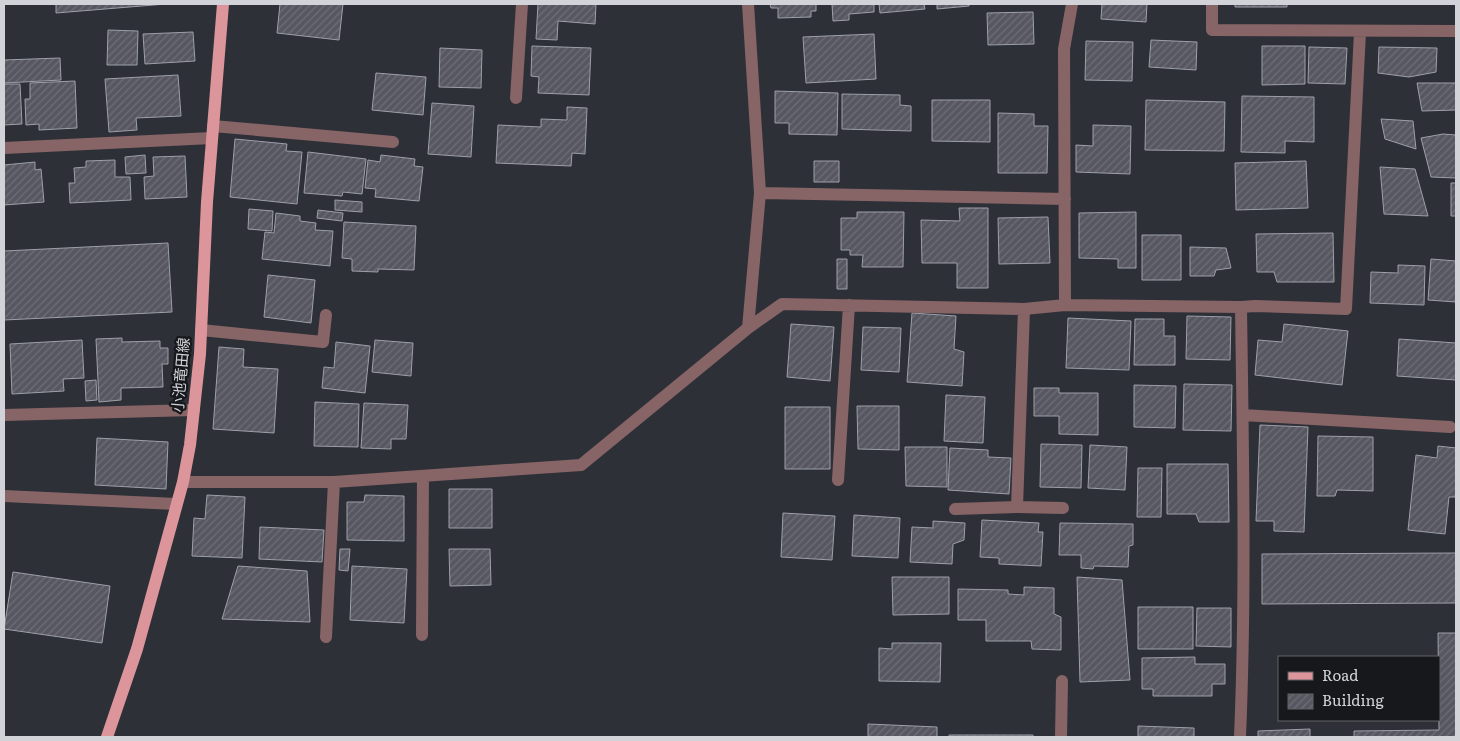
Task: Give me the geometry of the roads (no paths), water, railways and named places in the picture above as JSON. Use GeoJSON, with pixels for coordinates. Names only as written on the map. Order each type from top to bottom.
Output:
{"type":"FeatureCollection","features":[{"type":"Feature","properties":{"kind":"main road","name":"小池竜田線"},"geometry":{"type":"LineString","coordinates":[[107,737],[137,649],[183,482],[190,445],[201,330],[207,202],[223,4]]}},
{"type":"Feature","properties":{"kind":"street"},"geometry":{"type":"LineString","coordinates":[[516,98],[522,4]]}},
{"type":"Feature","properties":{"kind":"street"},"geometry":{"type":"LineString","coordinates":[[748,4],[760,193],[748,328]]}},
{"type":"Feature","properties":{"kind":"street"},"geometry":{"type":"LineString","coordinates":[[1065,305],[1064,49],[1072,4]]}},
{"type":"Feature","properties":{"kind":"street"},"geometry":{"type":"LineString","coordinates":[[1212,4],[1212,30],[1456,31]]}},
{"type":"Feature","properties":{"kind":"street"},"geometry":{"type":"LineString","coordinates":[[183,482],[334,482],[581,465],[748,328],[782,304],[1024,309],[1065,305],[1255,306],[1346,309],[1360,32]]}},
{"type":"Feature","properties":{"kind":"street"},"geometry":{"type":"LineString","coordinates":[[4,148],[213,132],[392,142]]}},
{"type":"Feature","properties":{"kind":"street"},"geometry":{"type":"LineString","coordinates":[[760,193],[1065,199]]}},
{"type":"Feature","properties":{"kind":"street"},"geometry":{"type":"LineString","coordinates":[[838,480],[849,305]]}},
{"type":"Feature","properties":{"kind":"street"},"geometry":{"type":"LineString","coordinates":[[1240,737],[1242,687],[1243,416],[1241,307]]}},
{"type":"Feature","properties":{"kind":"street"},"geometry":{"type":"LineString","coordinates":[[1017,507],[1024,309]]}},
{"type":"Feature","properties":{"kind":"street"},"geometry":{"type":"LineString","coordinates":[[201,330],[323,342],[326,315]]}},
{"type":"Feature","properties":{"kind":"street"},"geometry":{"type":"LineString","coordinates":[[4,415],[194,410]]}},
{"type":"Feature","properties":{"kind":"street"},"geometry":{"type":"LineString","coordinates":[[1243,416],[1450,427]]}},
{"type":"Feature","properties":{"kind":"street"},"geometry":{"type":"LineString","coordinates":[[422,635],[423,476]]}},
{"type":"Feature","properties":{"kind":"street"},"geometry":{"type":"LineString","coordinates":[[326,637],[334,482]]}},
{"type":"Feature","properties":{"kind":"street"},"geometry":{"type":"LineString","coordinates":[[4,496],[176,504]]}},
{"type":"Feature","properties":{"kind":"street"},"geometry":{"type":"LineString","coordinates":[[955,509],[1063,508]]}},
{"type":"Feature","properties":{"kind":"street"},"geometry":{"type":"LineString","coordinates":[[1061,737],[1062,681]]}}]}
